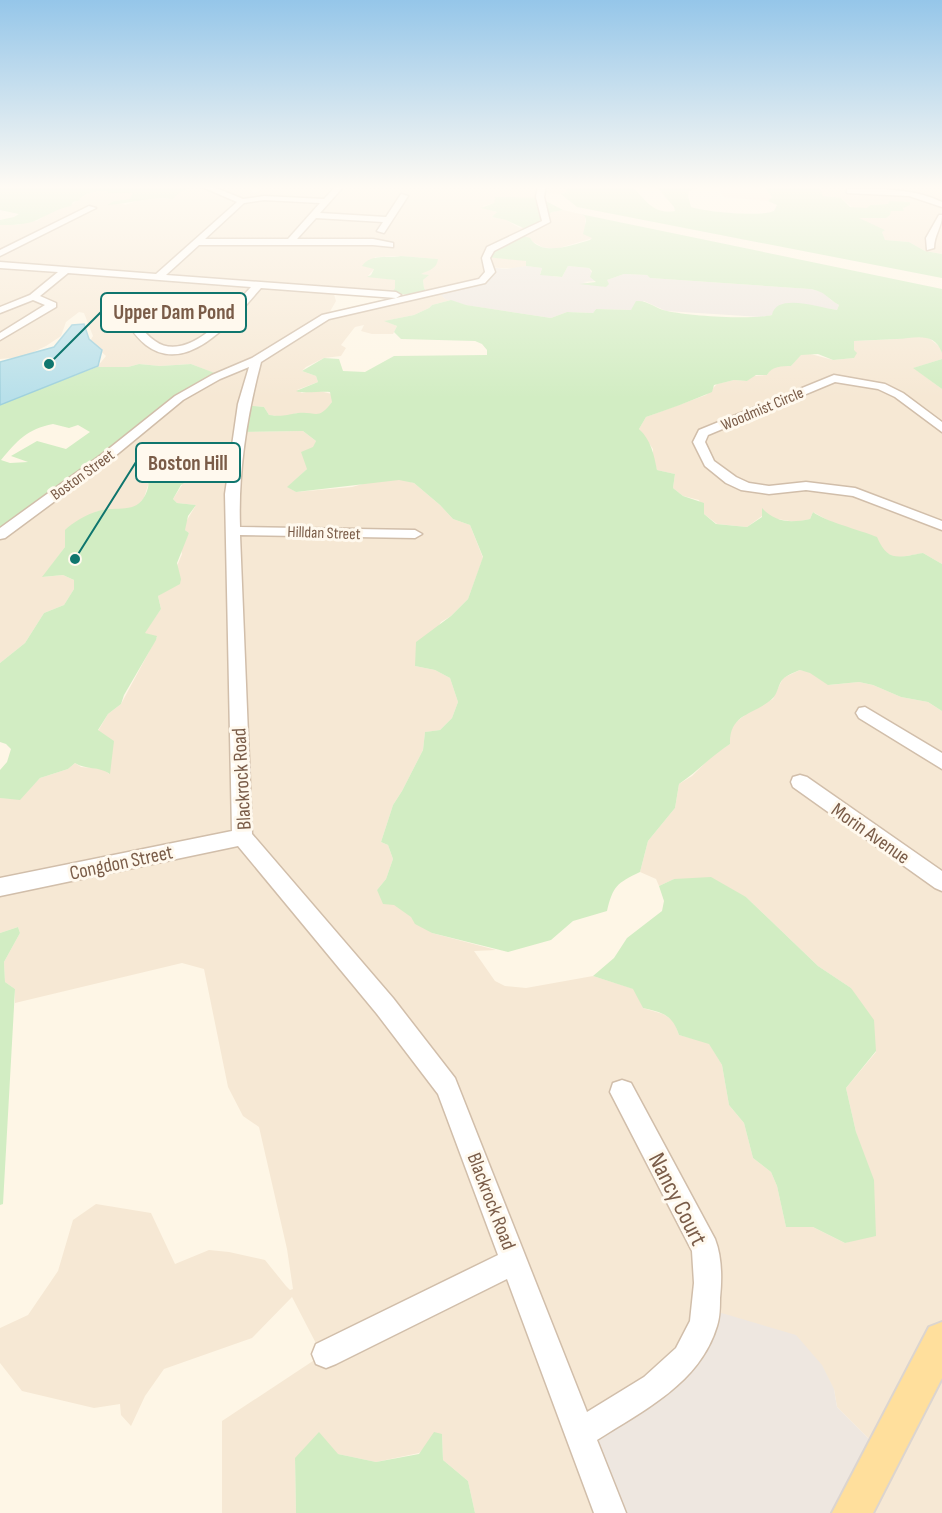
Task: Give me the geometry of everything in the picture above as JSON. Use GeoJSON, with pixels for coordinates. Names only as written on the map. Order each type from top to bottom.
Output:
{"type":"FeatureCollection","features":[{"type":"Feature","properties":{"kind":"main road"},"geometry":{"type":"LineString","coordinates":[[852,1513],[942,1340]]}},
{"type":"Feature","properties":{"kind":"street"},"geometry":{"type":"LineString","coordinates":[[158,277],[180,257]]}},
{"type":"Feature","properties":{"kind":"street"},"geometry":{"type":"LineString","coordinates":[[0,265],[258,285],[332,303],[419,297],[471,285],[487,277],[490,272],[487,257]]}},
{"type":"Feature","properties":{"kind":"street"},"geometry":{"type":"LineString","coordinates":[[0,310],[33,297],[66,270]]}},
{"type":"Feature","properties":{"kind":"street"},"geometry":{"type":"LineString","coordinates":[[232,314],[125,305],[123,308],[154,346],[175,349],[198,344],[210,337],[232,314],[258,285]]}},
{"type":"Feature","properties":{"kind":"street"},"geometry":{"type":"LineString","coordinates":[[0,337],[53,305],[33,297]]}},
{"type":"Feature","properties":{"kind":"street"},"geometry":{"type":"LineString","coordinates":[[256,360],[332,303],[419,297]]}},
{"type":"Feature","properties":{"kind":"street","name":"Blackrock Road"},"geometry":{"type":"LineString","coordinates":[[256,360],[240,423],[232,494],[242,837],[385,1006],[447,1086],[610,1513]]}},
{"type":"Feature","properties":{"kind":"street","name":"Boston Street"},"geometry":{"type":"LineString","coordinates":[[0,535],[105,458],[180,398],[216,377],[256,360]]}},
{"type":"Feature","properties":{"kind":"street","name":"Woodmist Circle"},"geometry":{"type":"LineString","coordinates":[[942,428],[898,395],[881,386],[834,378],[703,433],[699,442],[709,463],[731,480],[746,487],[769,490],[806,486],[855,492],[942,526]]}},
{"type":"Feature","properties":{"kind":"street","name":"Hilldan Street"},"geometry":{"type":"LineString","coordinates":[[234,531],[415,534]]}},
{"type":"Feature","properties":{"kind":"street"},"geometry":{"type":"LineString","coordinates":[[865,713],[942,762]]}},
{"type":"Feature","properties":{"kind":"street","name":"Morin Avenue"},"geometry":{"type":"LineString","coordinates":[[800,782],[942,882]]}},
{"type":"Feature","properties":{"kind":"street","name":"Congdon Street"},"geometry":{"type":"LineString","coordinates":[[0,887],[242,837]]}},
{"type":"Feature","properties":{"kind":"street","name":"Nancy Court"},"geometry":{"type":"LineString","coordinates":[[580,1434],[654,1388],[686,1358],[704,1324],[708,1283],[705,1249],[622,1092]]}},
{"type":"Feature","properties":{"kind":"street"},"geometry":{"type":"LineString","coordinates":[[326,1354],[515,1261]]}},
{"type":"Feature","properties":{"kind":"shaded area"},"geometry":{"type":"Polygon","coordinates":[[[0,257],[385,257],[375,257],[371,267],[374,269],[368,276],[395,280],[395,288],[391,294],[333,291],[336,301],[328,315],[429,294],[424,288],[423,280],[428,275],[419,274],[438,259],[408,257],[487,257],[527,262],[526,266],[518,269],[485,267],[483,276],[475,282],[440,293],[445,299],[451,300],[432,305],[414,315],[385,321],[397,326],[393,334],[372,334],[361,331],[364,325],[355,327],[341,345],[346,348],[341,356],[324,358],[302,371],[316,376],[318,382],[297,390],[302,393],[315,390],[332,394],[332,402],[326,411],[319,415],[297,413],[284,417],[269,415],[264,407],[245,405],[239,432],[303,431],[316,441],[307,469],[288,487],[296,492],[352,487],[373,481],[399,479],[414,483],[453,519],[470,525],[483,558],[468,599],[451,616],[441,622],[415,666],[435,670],[450,678],[458,702],[452,718],[440,730],[425,732],[423,750],[393,805],[381,842],[388,845],[393,859],[386,879],[377,890],[432,933],[496,950],[474,951],[495,981],[505,986],[526,988],[593,976],[634,989],[643,1008],[663,1014],[674,1021],[679,1035],[709,1043],[722,1065],[729,1105],[744,1123],[753,1158],[771,1172],[777,1186],[786,1227],[813,1227],[845,1243],[872,1235],[856,1132],[846,1088],[876,1052],[851,988],[818,966],[746,897],[674,879],[659,886],[656,879],[640,872],[648,841],[675,808],[679,784],[692,776],[714,754],[730,744],[730,732],[735,723],[750,711],[773,699],[783,678],[800,670],[810,672],[829,685],[859,682],[873,685],[901,697],[928,702],[942,711],[942,1513],[852,1513],[883,1453],[837,1407],[834,1389],[612,1513],[475,1513],[468,1481],[443,1460],[442,1434],[419,1453],[376,1462],[338,1454],[295,1459],[296,1513],[222,1513],[222,1421],[322,1355],[292,1297],[252,1338],[164,1369],[145,1396],[131,1426],[121,1415],[120,1404],[94,1408],[22,1391],[0,1363],[0,1328],[28,1315],[58,1271],[73,1220],[96,1204],[151,1213],[175,1264],[209,1250],[229,1252],[265,1260],[286,1286],[290,1290],[293,1289],[287,1249],[259,1127],[243,1116],[228,1087],[204,969],[182,963],[15,1003],[15,989],[5,982],[4,962],[20,933],[18,927],[0,933],[0,798],[20,799],[40,778],[68,769],[75,763],[81,767],[104,769],[109,774],[98,731],[108,714],[121,704],[157,637],[144,633],[161,609],[158,596],[167,590],[189,533],[185,530],[184,525],[196,505],[177,503],[173,499],[182,485],[172,469],[187,459],[177,454],[166,464],[149,482],[144,498],[137,506],[130,509],[97,511],[65,547],[43,577],[63,575],[74,580],[74,589],[64,605],[44,613],[25,643],[0,663],[0,536],[180,397],[219,375],[191,364],[97,367],[106,356],[90,341],[93,336],[84,313],[79,312],[66,322],[61,336],[46,346],[23,357],[0,359],[0,257]]]}},
{"type":"Feature","properties":{"kind":"shaded area"},"geometry":{"type":"Polygon","coordinates":[[[526,266],[542,268],[540,274],[558,277],[562,277],[568,266],[589,268],[596,281],[583,282],[606,287],[607,280],[624,274],[647,275],[650,278],[810,289],[824,292],[839,305],[837,310],[788,303],[772,315],[761,317],[666,311],[644,301],[631,310],[596,309],[593,313],[567,312],[551,318],[465,305],[445,299],[440,294],[475,282],[483,276],[485,267],[507,269],[526,266]]]}},
{"type":"Feature","properties":{"kind":"shaded area"},"geometry":{"type":"Polygon","coordinates":[[[916,335],[929,338],[941,348],[942,353],[942,359],[914,368],[942,389],[942,564],[923,553],[896,558],[813,512],[810,519],[796,522],[771,518],[762,509],[762,516],[747,527],[717,524],[704,514],[699,500],[683,496],[673,488],[675,474],[657,470],[653,449],[639,429],[646,417],[706,395],[717,384],[734,380],[747,381],[753,376],[767,375],[770,370],[778,366],[791,366],[800,355],[807,353],[833,360],[854,358],[854,341],[899,339],[916,335]]]}},
{"type":"Feature","properties":{"kind":"shaded area"},"geometry":{"type":"Polygon","coordinates":[[[708,1309],[796,1335],[822,1365],[834,1389],[837,1407],[883,1453],[852,1513],[612,1513],[586,1448],[657,1385],[708,1309]]]}},
{"type":"Feature","properties":{"kind":"green space"},"geometry":{"type":"Polygon","coordinates":[[[408,257],[438,259],[434,267],[421,274],[429,275],[423,280],[424,288],[429,295],[391,294],[395,288],[395,280],[367,277],[374,269],[362,266],[375,258],[408,257]]]}},
{"type":"Feature","properties":{"kind":"green space"},"geometry":{"type":"Polygon","coordinates":[[[486,257],[786,257],[942,289],[942,353],[934,341],[923,337],[854,341],[854,350],[857,353],[854,358],[833,360],[818,354],[801,355],[791,366],[774,368],[767,375],[756,375],[747,381],[734,380],[714,385],[712,392],[646,417],[639,429],[649,443],[657,470],[675,474],[673,488],[683,496],[704,503],[704,514],[716,524],[747,527],[762,517],[762,508],[773,517],[784,521],[810,519],[813,512],[877,537],[890,555],[901,557],[923,553],[942,564],[942,711],[928,702],[901,697],[873,685],[859,682],[828,685],[810,673],[800,670],[789,675],[781,681],[772,699],[738,720],[731,734],[730,744],[679,784],[675,808],[648,841],[640,872],[617,886],[611,896],[607,911],[573,921],[551,940],[508,952],[432,933],[415,924],[411,917],[394,905],[383,904],[377,890],[386,879],[393,859],[388,845],[381,842],[393,805],[423,750],[425,732],[440,730],[452,718],[458,702],[450,678],[435,670],[415,666],[416,642],[451,616],[468,599],[483,557],[470,525],[453,519],[414,483],[399,480],[296,492],[287,487],[307,469],[301,452],[313,447],[316,441],[303,431],[239,432],[245,405],[264,407],[269,415],[274,416],[320,413],[332,402],[330,392],[296,391],[318,382],[316,376],[302,371],[324,358],[339,359],[343,371],[365,372],[394,356],[487,355],[487,350],[482,344],[475,341],[401,339],[394,332],[397,326],[384,321],[414,315],[432,305],[451,300],[466,305],[551,318],[567,312],[593,313],[596,309],[631,310],[636,301],[677,313],[735,317],[772,315],[775,308],[790,303],[837,310],[839,305],[823,293],[810,289],[650,278],[647,275],[624,274],[607,280],[609,284],[606,287],[579,284],[596,282],[590,277],[592,271],[589,268],[568,266],[562,277],[540,275],[542,268],[526,266],[526,261],[486,257]]]}},
{"type":"Feature","properties":{"kind":"green space"},"geometry":{"type":"Polygon","coordinates":[[[832,257],[942,257],[942,278],[832,257]]]}},
{"type":"Feature","properties":{"kind":"green space"},"geometry":{"type":"Polygon","coordinates":[[[942,359],[942,389],[913,368],[942,359]]]}},
{"type":"Feature","properties":{"kind":"green space"},"geometry":{"type":"Polygon","coordinates":[[[139,364],[160,366],[191,364],[220,375],[180,397],[0,536],[0,404],[97,367],[128,367],[139,364]],[[53,424],[36,429],[18,442],[1,460],[10,463],[28,462],[11,456],[37,441],[66,449],[90,432],[78,425],[69,428],[53,424]]]}},
{"type":"Feature","properties":{"kind":"green space"},"geometry":{"type":"Polygon","coordinates":[[[177,454],[186,454],[187,459],[172,469],[174,476],[187,481],[181,485],[173,499],[177,503],[196,505],[188,516],[185,530],[189,533],[177,563],[180,584],[158,596],[161,609],[145,633],[157,636],[156,640],[121,704],[108,714],[98,730],[114,741],[110,774],[75,763],[68,769],[40,778],[20,800],[0,798],[0,770],[7,762],[11,749],[0,742],[0,663],[25,643],[44,613],[64,605],[74,589],[74,580],[63,575],[42,577],[65,547],[65,530],[94,512],[133,507],[138,504],[148,489],[146,477],[177,454]]]}},
{"type":"Feature","properties":{"kind":"green space"},"geometry":{"type":"Polygon","coordinates":[[[711,877],[746,897],[818,966],[851,988],[874,1020],[876,1051],[846,1088],[856,1132],[874,1180],[876,1236],[845,1243],[813,1227],[786,1227],[777,1186],[771,1172],[753,1158],[744,1123],[729,1105],[722,1065],[709,1044],[679,1035],[673,1023],[666,1016],[643,1008],[633,989],[593,976],[614,958],[627,938],[662,911],[664,901],[659,886],[674,879],[711,877]]]}},
{"type":"Feature","properties":{"kind":"green space"},"geometry":{"type":"Polygon","coordinates":[[[18,927],[20,933],[4,962],[5,982],[15,989],[3,1204],[0,1205],[0,933],[18,927]]]}},
{"type":"Feature","properties":{"kind":"green space"},"geometry":{"type":"Polygon","coordinates":[[[319,1432],[338,1454],[376,1462],[419,1454],[434,1432],[442,1434],[443,1460],[468,1481],[475,1513],[296,1513],[295,1458],[319,1432]]]}},
{"type":"Feature","properties":{"kind":"water"},"geometry":{"type":"Polygon","coordinates":[[[84,324],[89,339],[102,350],[98,366],[0,405],[0,362],[54,347],[72,325],[84,324]]]}},
{"type":"Feature","properties":{"kind":"place","name":"Upper Dam Pond"},"geometry":{"type":"Point","coordinates":[49,364]}},
{"type":"Feature","properties":{"kind":"place","name":"Boston Hill"},"geometry":{"type":"Point","coordinates":[75,559]}}]}
